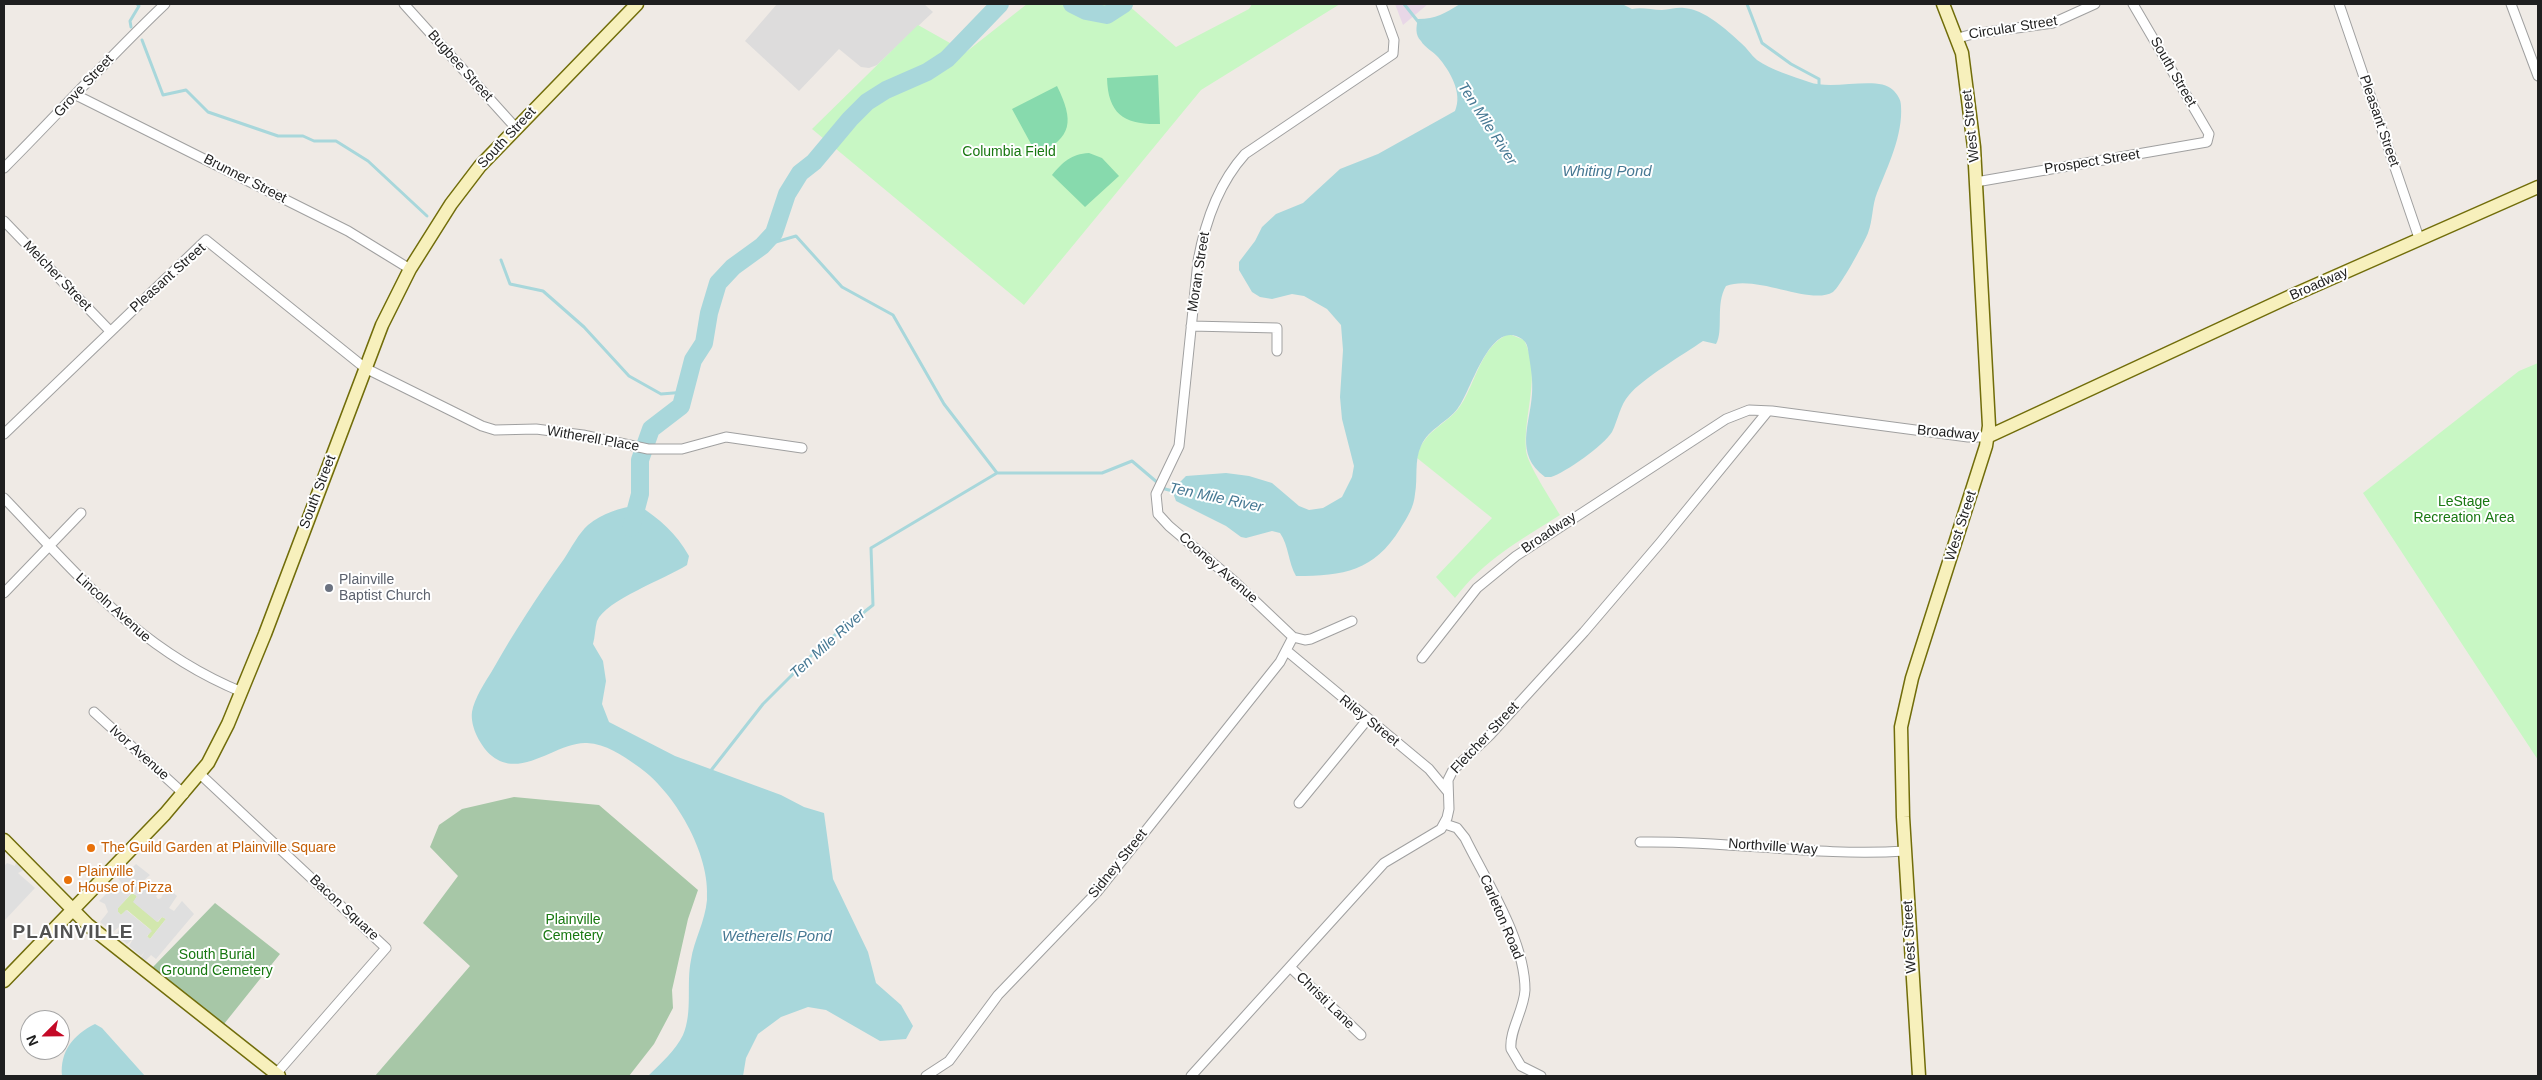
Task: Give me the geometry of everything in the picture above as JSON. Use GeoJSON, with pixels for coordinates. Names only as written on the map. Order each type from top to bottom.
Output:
{"type":"FeatureCollection","features":[{"type":"Feature","properties":{"kind":"street","name":"Grove Street"},"geometry":{"type":"LineString","coordinates":[[4,168],[76,95],[115,51],[165,4]]}},
{"type":"Feature","properties":{"kind":"street","name":"Bugbee Street"},"geometry":{"type":"LineString","coordinates":[[404,4],[516,127]]}},
{"type":"Feature","properties":{"kind":"street","name":"South Street"},"geometry":{"type":"LineString","coordinates":[[4,981],[184,794],[215,751],[242,692],[365,368],[392,303],[410,269],[465,185],[516,127],[637,4]]}},
{"type":"Feature","properties":{"kind":"street","name":"Moran Street"},"geometry":{"type":"LineString","coordinates":[[1181,435],[1202,236],[1217,195],[1232,168],[1245,154],[1393,54],[1394,48],[1391,32],[1382,4]]}},
{"type":"Feature","properties":{"kind":"street","name":"West Street"},"geometry":{"type":"LineString","coordinates":[[1919,1076],[1900,753],[1903,710],[1988,437],[1988,383],[1976,182],[1965,70],[1958,38],[1943,4]]}},
{"type":"Feature","properties":{"kind":"street","name":"Circular Street"},"geometry":{"type":"LineString","coordinates":[[1958,38],[1973,34],[2053,23],[2096,4]]}},
{"type":"Feature","properties":{"kind":"street","name":"South Street"},"geometry":{"type":"LineString","coordinates":[[2133,4],[2209,134],[2207,141]]}},
{"type":"Feature","properties":{"kind":"street","name":"Pleasant Street"},"geometry":{"type":"LineString","coordinates":[[2339,4],[2419,238]]}},
{"type":"Feature","properties":{"kind":"street"},"geometry":{"type":"LineString","coordinates":[[2511,4],[2538,76]]}},
{"type":"Feature","properties":{"kind":"street","name":"Brunner Street"},"geometry":{"type":"LineString","coordinates":[[76,95],[348,231],[410,269]]}},
{"type":"Feature","properties":{"kind":"street","name":"Prospect Street"},"geometry":{"type":"LineString","coordinates":[[1976,182],[2159,152],[2207,141]]}},
{"type":"Feature","properties":{"kind":"street","name":"Broadway"},"geometry":{"type":"LineString","coordinates":[[1422,658],[1477,588],[1516,556],[1726,419],[1749,410],[1768,411],[1968,437],[1988,437],[2419,238],[2538,187]]}},
{"type":"Feature","properties":{"kind":"street","name":"Melcher Street"},"geometry":{"type":"LineString","coordinates":[[4,221],[110,331]]}},
{"type":"Feature","properties":{"kind":"street","name":"Pleasant Street"},"geometry":{"type":"LineString","coordinates":[[4,434],[206,240],[365,368]]}},
{"type":"Feature","properties":{"kind":"street"},"geometry":{"type":"LineString","coordinates":[[1191,326],[1277,328],[1277,351]]}},
{"type":"Feature","properties":{"kind":"street","name":"Witherell Place"},"geometry":{"type":"LineString","coordinates":[[365,368],[482,426],[503,430],[536,429],[583,435],[645,448],[682,449],[726,437],[802,448]]}},
{"type":"Feature","properties":{"kind":"street","name":"Fletcher Street"},"geometry":{"type":"LineString","coordinates":[[1445,824],[1449,809],[1448,780],[1453,770],[1490,735],[1584,632],[1768,411]]}},
{"type":"Feature","properties":{"kind":"street","name":"Cooney Avenue"},"geometry":{"type":"LineString","coordinates":[[1181,435],[1175,456],[1159,486],[1155,500],[1156,508],[1162,519],[1234,581],[1293,637]]}},
{"type":"Feature","properties":{"kind":"street","name":"Lincoln Avenue"},"geometry":{"type":"LineString","coordinates":[[4,498],[71,570],[152,643],[175,658],[242,692]]}},
{"type":"Feature","properties":{"kind":"street"},"geometry":{"type":"LineString","coordinates":[[4,593],[81,513]]}},
{"type":"Feature","properties":{"kind":"street"},"geometry":{"type":"LineString","coordinates":[[1293,637],[1305,640],[1311,639],[1352,621]]}},
{"type":"Feature","properties":{"kind":"street","name":"Sidney Street"},"geometry":{"type":"LineString","coordinates":[[926,1076],[949,1061],[998,995],[1097,892],[1250,700],[1287,651],[1293,637]]}},
{"type":"Feature","properties":{"kind":"street","name":"Riley Street"},"geometry":{"type":"LineString","coordinates":[[1287,651],[1367,720],[1429,769],[1449,793]]}},
{"type":"Feature","properties":{"kind":"street","name":"Ivor Avenue"},"geometry":{"type":"LineString","coordinates":[[94,712],[184,794]]}},
{"type":"Feature","properties":{"kind":"street"},"geometry":{"type":"LineString","coordinates":[[1299,803],[1367,720]]}},
{"type":"Feature","properties":{"kind":"street","name":"Bacon Square"},"geometry":{"type":"LineString","coordinates":[[200,774],[386,948],[277,1075]]}},
{"type":"Feature","properties":{"kind":"street"},"geometry":{"type":"LineString","coordinates":[[1191,1076],[1384,863],[1401,851],[1433,835],[1445,824]]}},
{"type":"Feature","properties":{"kind":"street","name":"Carleton Road"},"geometry":{"type":"LineString","coordinates":[[1445,824],[1457,828],[1465,838],[1507,923],[1521,962],[1525,989],[1523,1004],[1510,1044],[1512,1054],[1521,1066],[1541,1076]]}},
{"type":"Feature","properties":{"kind":"street"},"geometry":{"type":"LineString","coordinates":[[4,840],[72,910],[127,957],[277,1075]]}},
{"type":"Feature","properties":{"kind":"street","name":"Northville Way"},"geometry":{"type":"LineString","coordinates":[[1640,842],[1703,842],[1840,852],[1905,851]]}},
{"type":"Feature","properties":{"kind":"street","name":"Christi Lane"},"geometry":{"type":"LineString","coordinates":[[1290,967],[1361,1035]]}},
{"type":"Feature","properties":{"kind":"shaded area"},"geometry":{"type":"Polygon","coordinates":[[[777,4],[924,4],[933,12],[877,65],[869,68],[861,67],[839,49],[799,91],[745,41],[777,4]]]}},
{"type":"Feature","properties":{"kind":"shaded area"},"geometry":{"type":"Polygon","coordinates":[[[1395,4],[1428,4],[1403,25],[1395,4]]]}},
{"type":"Feature","properties":{"kind":"shaded area"},"geometry":{"type":"Polygon","coordinates":[[[16,862],[24,870],[18,873],[35,888],[5,920],[4,866],[7,863],[15,866],[16,862]]]}},
{"type":"Feature","properties":{"kind":"shaded area"},"geometry":{"type":"Polygon","coordinates":[[[136,864],[150,875],[142,882],[143,885],[149,880],[161,891],[156,896],[158,899],[161,898],[167,887],[177,896],[169,908],[174,911],[182,901],[194,914],[156,959],[151,955],[144,962],[140,959],[145,951],[141,956],[129,946],[133,939],[127,944],[116,934],[120,929],[119,927],[113,932],[100,922],[108,912],[105,904],[99,901],[117,883],[124,887],[118,878],[122,873],[132,879],[128,872],[136,864]],[[132,893],[118,908],[118,912],[121,915],[126,910],[152,931],[147,936],[150,939],[166,919],[162,917],[157,922],[133,902],[137,896],[132,893]]]}},
{"type":"Feature","properties":{"kind":"green space","name":"Columbia Field"},"geometry":{"type":"Polygon","coordinates":[[[1027,4],[1127,4],[1176,47],[1249,9],[1252,4],[1340,4],[1201,90],[1024,305],[812,129],[918,25],[966,52],[1027,4]]]}},
{"type":"Feature","properties":{"kind":"green space"},"geometry":{"type":"Polygon","coordinates":[[[1158,75],[1160,124],[1128,120],[1115,109],[1108,91],[1107,78],[1158,75]]]}},
{"type":"Feature","properties":{"kind":"green space"},"geometry":{"type":"Polygon","coordinates":[[[1057,86],[1066,109],[1067,127],[1058,142],[1037,155],[1012,109],[1057,86]]]}},
{"type":"Feature","properties":{"kind":"green space"},"geometry":{"type":"Polygon","coordinates":[[[1089,153],[1102,158],[1119,176],[1085,207],[1052,175],[1068,160],[1077,155],[1089,153]]]}},
{"type":"Feature","properties":{"kind":"green space"},"geometry":{"type":"Polygon","coordinates":[[[1509,334],[1524,340],[1529,353],[1532,381],[1526,436],[1527,456],[1560,515],[1491,561],[1466,584],[1455,598],[1436,577],[1492,518],[1417,458],[1423,442],[1458,409],[1464,400],[1484,357],[1499,340],[1509,334]]]}},
{"type":"Feature","properties":{"kind":"green space","name":"LeStage Recreation Area"},"geometry":{"type":"Polygon","coordinates":[[[2538,363],[2538,760],[2363,493],[2519,371],[2538,363]]]}},
{"type":"Feature","properties":{"kind":"green space","name":"Plainville Cemetery"},"geometry":{"type":"Polygon","coordinates":[[[514,797],[599,805],[698,890],[688,919],[672,990],[673,1008],[654,1044],[629,1076],[375,1076],[470,966],[423,923],[458,876],[430,847],[439,825],[462,809],[514,797]]]}},
{"type":"Feature","properties":{"kind":"green space"},"geometry":{"type":"Polygon","coordinates":[[[132,893],[137,896],[134,902],[158,922],[162,917],[166,919],[150,939],[147,937],[151,930],[127,910],[121,915],[118,912],[118,908],[132,893]]]}},
{"type":"Feature","properties":{"kind":"green space","name":"South Burial Ground Cemetery"},"geometry":{"type":"Polygon","coordinates":[[[215,903],[280,954],[224,1024],[152,968],[215,903]]]}},
{"type":"Feature","properties":{"kind":"water","name":"Whiting Pond"},"geometry":{"type":"Polygon","coordinates":[[[1460,4],[1622,4],[1632,9],[1692,9],[1722,26],[1757,60],[1769,67],[1819,84],[1866,83],[1886,86],[1893,90],[1901,103],[1900,128],[1897,139],[1875,198],[1868,233],[1846,274],[1833,292],[1823,295],[1811,295],[1753,284],[1739,283],[1726,286],[1721,301],[1719,332],[1716,344],[1703,341],[1643,382],[1626,399],[1608,438],[1584,458],[1551,477],[1545,477],[1535,468],[1527,449],[1526,438],[1532,384],[1527,345],[1522,339],[1511,335],[1500,338],[1483,359],[1458,408],[1424,440],[1419,452],[1413,503],[1405,521],[1390,543],[1380,554],[1356,568],[1329,575],[1296,576],[1280,533],[1272,531],[1246,538],[1241,537],[1226,526],[1176,501],[1172,490],[1186,476],[1226,473],[1249,476],[1272,483],[1299,506],[1309,510],[1323,508],[1342,497],[1352,477],[1354,466],[1342,419],[1340,397],[1343,350],[1341,325],[1327,309],[1304,296],[1292,294],[1272,299],[1260,297],[1252,292],[1239,270],[1239,262],[1255,241],[1262,227],[1276,214],[1303,203],[1340,169],[1378,154],[1455,111],[1457,97],[1451,75],[1438,57],[1419,39],[1416,28],[1418,19],[1435,17],[1460,4]]]}},
{"type":"Feature","properties":{"kind":"water","name":"Wetherells Pond"},"geometry":{"type":"Polygon","coordinates":[[[638,505],[667,527],[679,540],[689,556],[687,565],[612,605],[597,621],[593,644],[603,661],[606,681],[602,704],[609,722],[675,756],[781,795],[804,807],[824,813],[833,879],[868,952],[876,983],[901,1005],[913,1026],[906,1039],[880,1041],[826,1010],[808,1007],[781,1017],[758,1034],[746,1058],[743,1076],[648,1076],[663,1062],[683,1035],[688,1017],[691,960],[706,908],[707,882],[703,863],[687,825],[664,790],[650,776],[625,757],[607,748],[587,743],[576,744],[540,758],[515,764],[503,762],[492,756],[477,736],[472,712],[480,691],[526,614],[578,536],[599,517],[618,509],[638,505]]]}},
{"type":"Feature","properties":{"kind":"water"},"geometry":{"type":"Polygon","coordinates":[[[95,1024],[102,1028],[145,1076],[62,1076],[63,1060],[70,1060],[70,1045],[87,1028],[95,1024]]]}},
{"type":"Feature","properties":{"kind":"waterway"},"geometry":{"type":"LineString","coordinates":[[131,27],[130,21],[139,6],[137,4]]}},
{"type":"Feature","properties":{"kind":"waterway","name":"Ten Mile River"},"geometry":{"type":"LineString","coordinates":[[631,528],[640,494],[640,460],[651,429],[681,406],[693,360],[704,343],[709,313],[718,283],[733,267],[762,246],[774,233],[787,194],[800,173],[814,162],[867,102],[886,90],[927,72],[947,59],[1000,4]]}},
{"type":"Feature","properties":{"kind":"waterway","name":"Ten Mile River"},"geometry":{"type":"LineString","coordinates":[[1072,4],[1086,11],[1107,15],[1124,4]]}},
{"type":"Feature","properties":{"kind":"waterway","name":"Ten Mile River"},"geometry":{"type":"LineString","coordinates":[[1404,4],[1420,24]]}},
{"type":"Feature","properties":{"kind":"waterway"},"geometry":{"type":"LineString","coordinates":[[1747,4],[1762,43],[1791,64],[1819,79],[1819,88]]}},
{"type":"Feature","properties":{"kind":"waterway"},"geometry":{"type":"LineString","coordinates":[[142,40],[163,95],[186,90],[208,112],[278,136],[303,136],[314,141],[336,141],[368,161],[427,216]]}},
{"type":"Feature","properties":{"kind":"waterway"},"geometry":{"type":"LineString","coordinates":[[762,246],[796,236],[842,287],[893,315],[944,404],[997,473]]}},
{"type":"Feature","properties":{"kind":"waterway"},"geometry":{"type":"LineString","coordinates":[[501,260],[510,284],[543,291],[584,327],[629,376],[661,394],[686,392]]}},
{"type":"Feature","properties":{"kind":"waterway","name":"Ten Mile River"},"geometry":{"type":"LineString","coordinates":[[709,773],[763,704],[820,647],[873,605],[871,548],[997,473],[1102,473],[1132,461],[1165,489],[1173,491]]}},
{"type":"Feature","properties":{"kind":"place","name":"Plainville Baptist Church"},"geometry":{"type":"Point","coordinates":[329,588]}},
{"type":"Feature","properties":{"kind":"place","name":"The Guild Garden at Plainville Square"},"geometry":{"type":"Point","coordinates":[91,848]}},
{"type":"Feature","properties":{"kind":"place","name":"Plainville House of Pizza"},"geometry":{"type":"Point","coordinates":[68,880]}},
{"type":"Feature","properties":{"kind":"district","name":"PLAINVILLE"},"geometry":{"type":"Point","coordinates":[73,933]}}]}
